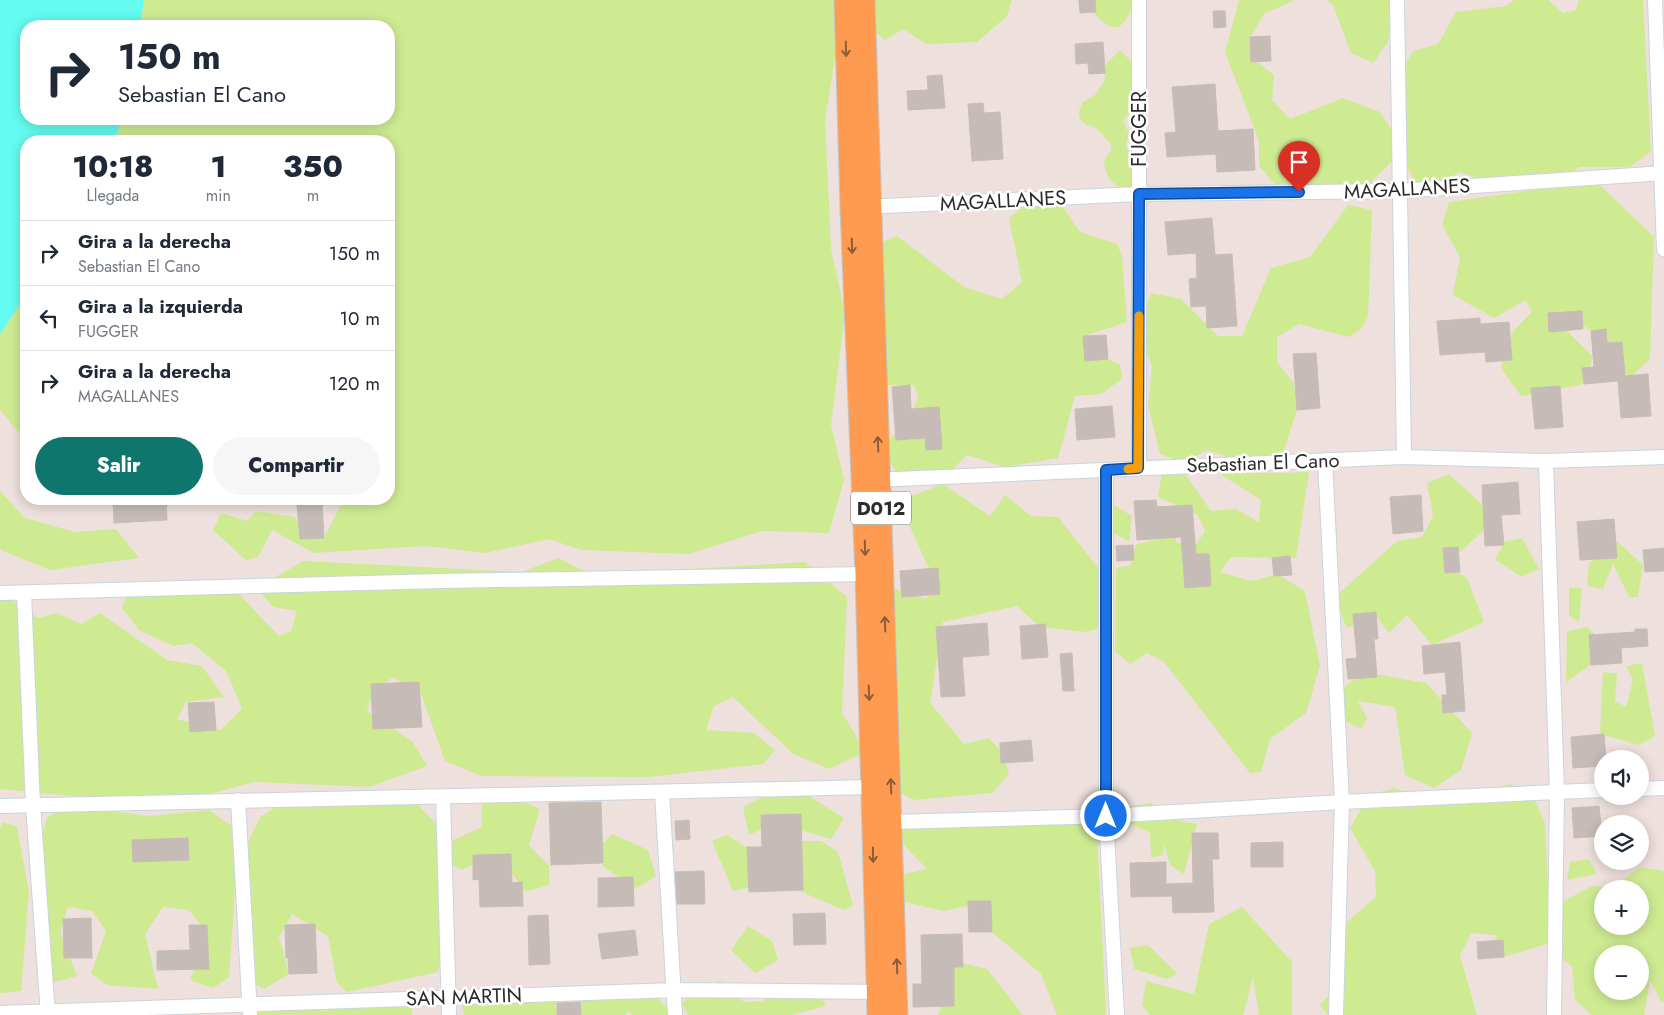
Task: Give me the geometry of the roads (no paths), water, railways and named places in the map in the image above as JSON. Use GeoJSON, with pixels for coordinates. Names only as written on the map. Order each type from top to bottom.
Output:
{"type":"FeatureCollection","features":[{"type":"Feature","properties":{"kind":"main road","name":"D012"},"geometry":{"type":"LineString","coordinates":[[845,0],[861,207],[871,480],[892,822],[887,992],[878,1015]]}},
{"type":"Feature","properties":{"kind":"main road","name":"D012"},"geometry":{"type":"LineString","coordinates":[[861,207],[864,0]]}},
{"type":"Feature","properties":{"kind":"main road","name":"D012"},"geometry":{"type":"LineString","coordinates":[[871,480],[866,574],[872,787],[887,992],[897,1015]]}},
{"type":"Feature","properties":{"kind":"street","name":"FUGGER"},"geometry":{"type":"LineString","coordinates":[[1138,0],[1138,468]]}},
{"type":"Feature","properties":{"kind":"street"},"geometry":{"type":"LineString","coordinates":[[1397,0],[1404,457]]}},
{"type":"Feature","properties":{"kind":"street"},"geometry":{"type":"LineString","coordinates":[[1655,0],[1663,173],[1664,249]]}},
{"type":"Feature","properties":{"kind":"street","name":"MAGALLANES"},"geometry":{"type":"LineString","coordinates":[[861,207],[1139,194],[1399,191],[1663,173]]}},
{"type":"Feature","properties":{"kind":"street","name":"Sebastian El Cano"},"geometry":{"type":"LineString","coordinates":[[871,480],[1404,457],[1546,461],[1664,456]]}},
{"type":"Feature","properties":{"kind":"street"},"geometry":{"type":"LineString","coordinates":[[1325,460],[1342,802],[1336,1015]]}},
{"type":"Feature","properties":{"kind":"street"},"geometry":{"type":"LineString","coordinates":[[1546,461],[1557,792],[1554,1015]]}},
{"type":"Feature","properties":{"kind":"street"},"geometry":{"type":"LineString","coordinates":[[1106,470],[1106,816],[1117,1015]]}},
{"type":"Feature","properties":{"kind":"street"},"geometry":{"type":"LineString","coordinates":[[0,593],[440,580],[866,574]]}},
{"type":"Feature","properties":{"kind":"street"},"geometry":{"type":"LineString","coordinates":[[24,593],[33,805],[48,1013]]}},
{"type":"Feature","properties":{"kind":"street"},"geometry":{"type":"LineString","coordinates":[[0,806],[872,787]]}},
{"type":"Feature","properties":{"kind":"street"},"geometry":{"type":"LineString","coordinates":[[1649,789],[1664,788]]}},
{"type":"Feature","properties":{"kind":"street"},"geometry":{"type":"LineString","coordinates":[[892,822],[1106,816],[1342,802],[1594,790]]}},
{"type":"Feature","properties":{"kind":"street"},"geometry":{"type":"LineString","coordinates":[[662,792],[675,1015]]}},
{"type":"Feature","properties":{"kind":"street"},"geometry":{"type":"LineString","coordinates":[[443,796],[449,1015]]}},
{"type":"Feature","properties":{"kind":"street"},"geometry":{"type":"LineString","coordinates":[[238,800],[250,1009]]}},
{"type":"Feature","properties":{"kind":"street","name":"SAN MARTIN"},"geometry":{"type":"LineString","coordinates":[[0,1012],[48,1013],[250,1009],[449,997],[674,990],[887,992]]}},
{"type":"Feature","properties":{"kind":"water"},"geometry":{"type":"Polygon","coordinates":[[[0,0],[144,0],[141,20],[20,20],[20,125],[120,125],[116,135],[20,135],[20,304],[0,334],[0,0]]]}}]}
